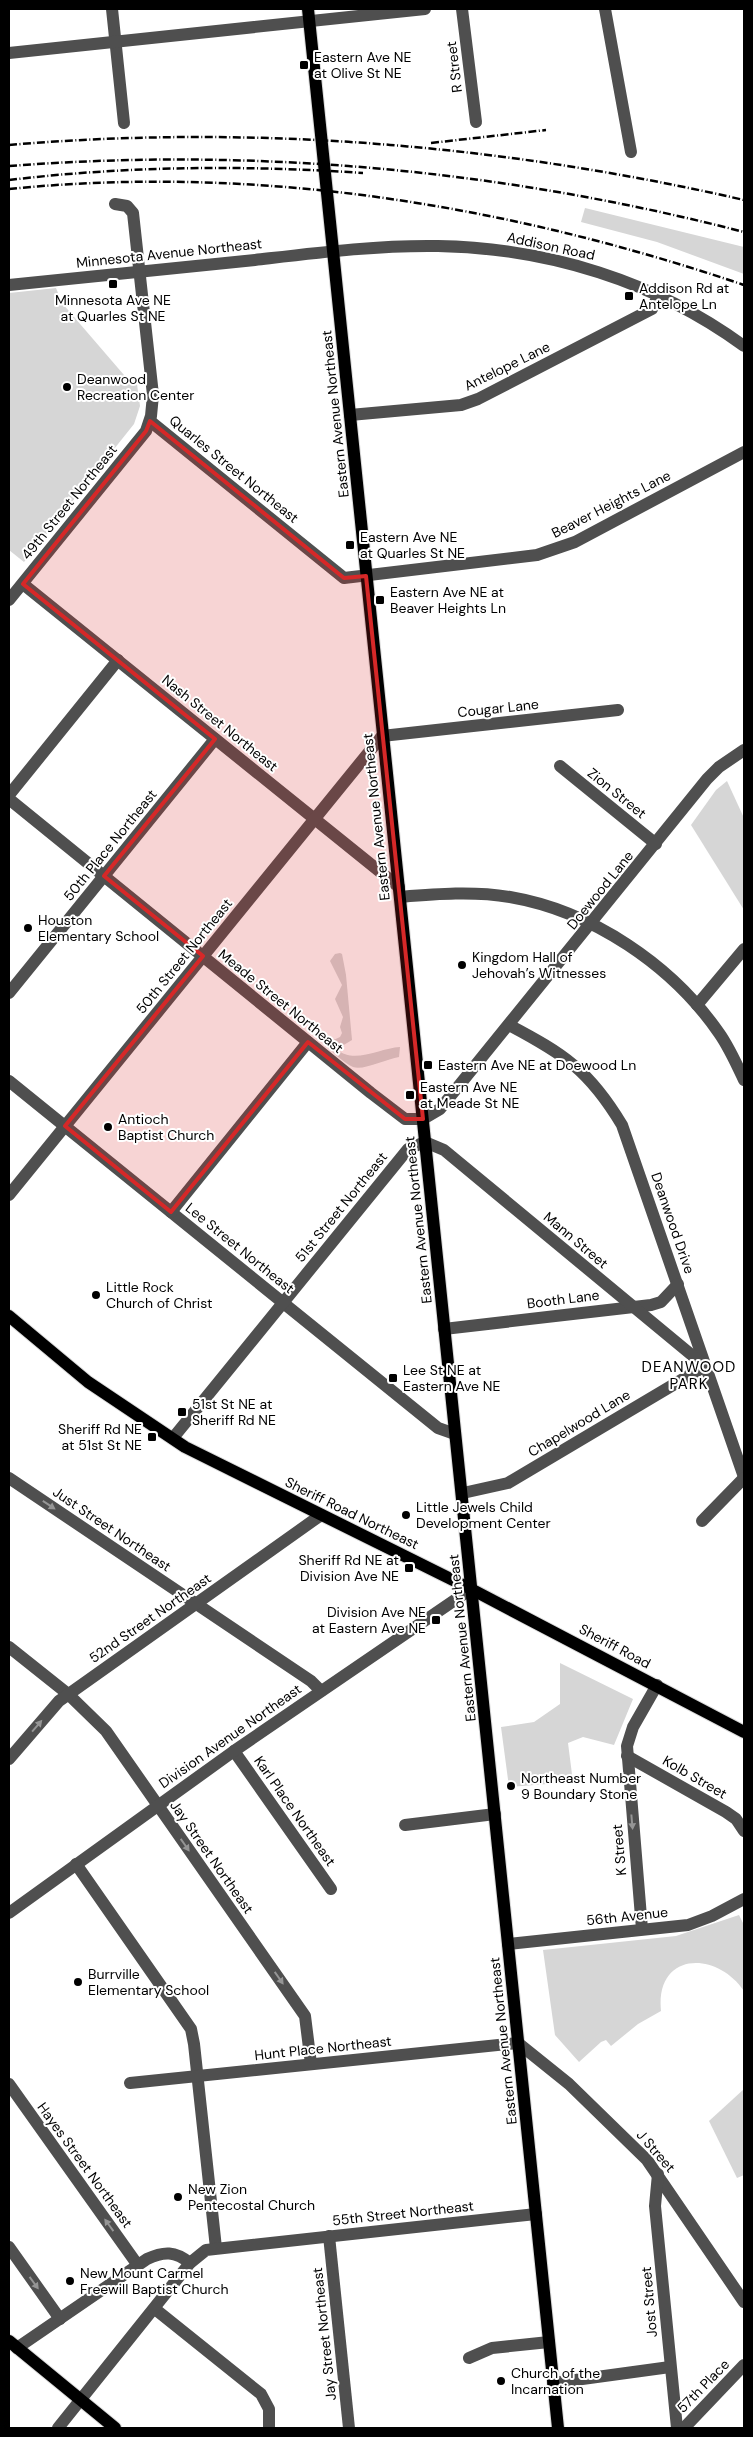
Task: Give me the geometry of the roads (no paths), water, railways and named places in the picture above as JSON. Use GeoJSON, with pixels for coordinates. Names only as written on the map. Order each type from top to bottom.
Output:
{"type":"FeatureCollection","features":[{"type":"Feature","properties":{"kind":"main road","name":"Eastern Avenue Northeast"},"geometry":{"type":"LineString","coordinates":[[309,15],[558,2428]]}},
{"type":"Feature","properties":{"kind":"main road","name":"Sheriff Road Northeast"},"geometry":{"type":"LineString","coordinates":[[9,1316],[88,1382],[173,1438],[185,1440],[210,1455],[221,1465],[471,1588]]}},
{"type":"Feature","properties":{"kind":"main road","name":"Sheriff Road"},"geometry":{"type":"LineString","coordinates":[[471,1588],[744,1732]]}},
{"type":"Feature","properties":{"kind":"main road"},"geometry":{"type":"LineString","coordinates":[[13,2344],[115,2428]]}},
{"type":"Feature","properties":{"kind":"street"},"geometry":{"type":"LineString","coordinates":[[112,9],[124,123]]}},
{"type":"Feature","properties":{"kind":"street"},"geometry":{"type":"LineString","coordinates":[[9,53],[309,15],[425,9]]}},
{"type":"Feature","properties":{"kind":"street","name":"R Street"},"geometry":{"type":"LineString","coordinates":[[462,9],[476,122]]}},
{"type":"Feature","properties":{"kind":"street"},"geometry":{"type":"LineString","coordinates":[[605,9],[631,152]]}},
{"type":"Feature","properties":{"kind":"street","name":"Quarles Street Northeast"},"geometry":{"type":"LineString","coordinates":[[116,204],[127,206],[133,213],[153,395],[150,421],[344,578],[366,576]]}},
{"type":"Feature","properties":{"kind":"street","name":"Addison Road"},"geometry":{"type":"LineString","coordinates":[[333,252],[436,246],[519,253],[587,268],[621,279],[658,296],[699,317],[744,346]]}},
{"type":"Feature","properties":{"kind":"street","name":"Minnesota Avenue Northeast"},"geometry":{"type":"LineString","coordinates":[[9,285],[333,252]]}},
{"type":"Feature","properties":{"kind":"street","name":"Antelope Lane"},"geometry":{"type":"LineString","coordinates":[[350,414],[461,405],[478,399],[652,309],[658,296]]}},
{"type":"Feature","properties":{"kind":"street","name":"49th Street Northeast"},"geometry":{"type":"LineString","coordinates":[[9,600],[145,432],[150,421]]}},
{"type":"Feature","properties":{"kind":"street","name":"Beaver Heights Lane"},"geometry":{"type":"LineString","coordinates":[[366,576],[537,555],[551,551],[575,542],[744,452]]}},
{"type":"Feature","properties":{"kind":"street","name":"Nash Street Northeast"},"geometry":{"type":"LineString","coordinates":[[22,584],[314,819],[399,892]]}},
{"type":"Feature","properties":{"kind":"street"},"geometry":{"type":"LineString","coordinates":[[9,795],[118,660]]}},
{"type":"Feature","properties":{"kind":"street","name":"Cougar Lane"},"geometry":{"type":"LineString","coordinates":[[382,736],[618,710]]}},
{"type":"Feature","properties":{"kind":"street","name":"50th Street Northeast"},"geometry":{"type":"LineString","coordinates":[[9,1195],[382,736]]}},
{"type":"Feature","properties":{"kind":"street","name":"50th Place Northeast"},"geometry":{"type":"LineString","coordinates":[[9,993],[215,739]]}},
{"type":"Feature","properties":{"kind":"street","name":"Doewood Lane"},"geometry":{"type":"LineString","coordinates":[[422,1119],[440,1109],[707,779],[719,767],[744,750]]}},
{"type":"Feature","properties":{"kind":"street","name":"Zion Street"},"geometry":{"type":"LineString","coordinates":[[560,766],[656,844]]}},
{"type":"Feature","properties":{"kind":"street","name":"Meade Street Northeast"},"geometry":{"type":"LineString","coordinates":[[9,799],[405,1119],[422,1119]]}},
{"type":"Feature","properties":{"kind":"street"},"geometry":{"type":"LineString","coordinates":[[399,892],[450,892],[511,898],[543,905],[591,924],[644,957],[698,1005],[720,1034],[744,1080]]}},
{"type":"Feature","properties":{"kind":"street"},"geometry":{"type":"LineString","coordinates":[[698,1005],[744,949]]}},
{"type":"Feature","properties":{"kind":"street","name":"Deanwood Drive"},"geometry":{"type":"LineString","coordinates":[[509,1025],[553,1048],[576,1066],[609,1103],[622,1124],[633,1151],[744,1478]]}},
{"type":"Feature","properties":{"kind":"street"},"geometry":{"type":"LineString","coordinates":[[171,1212],[308,1042]]}},
{"type":"Feature","properties":{"kind":"street","name":"Lee Street Northeast"},"geometry":{"type":"LineString","coordinates":[[9,1081],[438,1428],[455,1434]]}},
{"type":"Feature","properties":{"kind":"street","name":"51st Street Northeast"},"geometry":{"type":"LineString","coordinates":[[173,1438],[408,1149],[425,1142]]}},
{"type":"Feature","properties":{"kind":"street","name":"Mann Street"},"geometry":{"type":"LineString","coordinates":[[425,1142],[444,1150],[705,1366]]}},
{"type":"Feature","properties":{"kind":"street","name":"Booth Lane"},"geometry":{"type":"LineString","coordinates":[[444,1329],[632,1306],[651,1306],[661,1302],[678,1284]]}},
{"type":"Feature","properties":{"kind":"street","name":"Chapelwood Lane"},"geometry":{"type":"LineString","coordinates":[[463,1493],[508,1483],[705,1366]]}},
{"type":"Feature","properties":{"kind":"street","name":"Just Street Northeast"},"geometry":{"type":"LineString","coordinates":[[9,1478],[311,1681],[320,1691]]}},
{"type":"Feature","properties":{"kind":"street"},"geometry":{"type":"LineString","coordinates":[[702,1521],[744,1478]]}},
{"type":"Feature","properties":{"kind":"street","name":"52nd Street Northeast"},"geometry":{"type":"LineString","coordinates":[[9,1759],[58,1702],[68,1694],[321,1515]]}},
{"type":"Feature","properties":{"kind":"street","name":"Division Avenue Northeast"},"geometry":{"type":"LineString","coordinates":[[9,1913],[234,1751],[471,1588]]}},
{"type":"Feature","properties":{"kind":"street","name":"Jay Street Northeast"},"geometry":{"type":"LineString","coordinates":[[9,1647],[68,1694],[106,1731],[305,2016],[311,2064]]}},
{"type":"Feature","properties":{"kind":"street","name":"K Street"},"geometry":{"type":"LineString","coordinates":[[642,1929],[627,1756],[629,1734],[657,1685]]}},
{"type":"Feature","properties":{"kind":"street","name":"Karl Place Northeast"},"geometry":{"type":"LineString","coordinates":[[234,1751],[331,1889]]}},
{"type":"Feature","properties":{"kind":"street","name":"Kolb Street"},"geometry":{"type":"LineString","coordinates":[[627,1756],[726,1812],[736,1819],[744,1831]]}},
{"type":"Feature","properties":{"kind":"street"},"geometry":{"type":"LineString","coordinates":[[405,1825],[495,1814]]}},
{"type":"Feature","properties":{"kind":"street"},"geometry":{"type":"LineString","coordinates":[[76,1864],[186,2021],[194,2044],[216,2248]]}},
{"type":"Feature","properties":{"kind":"street","name":"56th Avenue"},"geometry":{"type":"LineString","coordinates":[[508,1944],[695,1923],[744,1899]]}},
{"type":"Feature","properties":{"kind":"street","name":"Hunt Place Northeast"},"geometry":{"type":"LineString","coordinates":[[130,2083],[518,2043]]}},
{"type":"Feature","properties":{"kind":"street","name":"J Street"},"geometry":{"type":"LineString","coordinates":[[518,2043],[569,2084],[638,2150],[658,2174],[744,2302]]}},
{"type":"Feature","properties":{"kind":"street","name":"Hayes Street Northeast"},"geometry":{"type":"LineString","coordinates":[[9,2084],[137,2264]]}},
{"type":"Feature","properties":{"kind":"street","name":"Jost Street"},"geometry":{"type":"LineString","coordinates":[[658,2174],[655,2206],[677,2428]]}},
{"type":"Feature","properties":{"kind":"street","name":"55th Street Northeast"},"geometry":{"type":"LineString","coordinates":[[58,2428],[190,2263],[201,2253],[216,2248],[536,2214]]}},
{"type":"Feature","properties":{"kind":"street","name":"Jay Street Northeast"},"geometry":{"type":"LineString","coordinates":[[330,2236],[349,2428]]}},
{"type":"Feature","properties":{"kind":"street"},"geometry":{"type":"LineString","coordinates":[[9,2247],[60,2319]]}},
{"type":"Feature","properties":{"kind":"street"},"geometry":{"type":"LineString","coordinates":[[13,2344],[60,2319],[137,2264],[154,2256],[171,2252],[178,2254],[190,2263]]}},
{"type":"Feature","properties":{"kind":"street"},"geometry":{"type":"LineString","coordinates":[[155,2309],[261,2394],[269,2409],[269,2428]]}},
{"type":"Feature","properties":{"kind":"street"},"geometry":{"type":"LineString","coordinates":[[469,2358],[492,2348],[549,2342]]}},
{"type":"Feature","properties":{"kind":"street","name":"57th Place"},"geometry":{"type":"LineString","coordinates":[[684,2428],[744,2365]]}},
{"type":"Feature","properties":{"kind":"street"},"geometry":{"type":"LineString","coordinates":[[554,2383],[670,2367]]}},
{"type":"Feature","properties":{"kind":"railway"},"geometry":{"type":"LineString","coordinates":[[431,143],[546,130]]}},
{"type":"Feature","properties":{"kind":"railway"},"geometry":{"type":"LineString","coordinates":[[9,145],[101,139],[194,137],[379,144],[471,153],[562,165],[654,181],[744,200]]}},
{"type":"Feature","properties":{"kind":"railway"},"geometry":{"type":"LineString","coordinates":[[9,166],[102,161],[194,160],[287,162],[379,169],[471,179],[563,193],[654,211],[744,232]]}},
{"type":"Feature","properties":{"kind":"railway"},"geometry":{"type":"LineString","coordinates":[[9,180],[97,172],[186,168],[319,170],[363,173]]}},
{"type":"Feature","properties":{"kind":"railway"},"geometry":{"type":"LineString","coordinates":[[9,189],[102,183],[196,182],[289,187],[381,198],[473,213],[565,233],[655,257],[744,285]]}},
{"type":"Feature","properties":{"kind":"place","name":"Eastern Ave NE at Olive St NE"},"geometry":{"type":"Point","coordinates":[304,65]}},
{"type":"Feature","properties":{"kind":"place","name":"Minnesota Ave NE at Quarles St NE"},"geometry":{"type":"Point","coordinates":[113,284]}},
{"type":"Feature","properties":{"kind":"place","name":"Addison Rd at Antelope Ln"},"geometry":{"type":"Point","coordinates":[629,296]}},
{"type":"Feature","properties":{"kind":"place","name":"Deanwood Recreation Center"},"geometry":{"type":"Point","coordinates":[67,387]}},
{"type":"Feature","properties":{"kind":"place","name":"Eastern Ave NE at Quarles St NE"},"geometry":{"type":"Point","coordinates":[350,545]}},
{"type":"Feature","properties":{"kind":"place","name":"Eastern Ave NE at Beaver Heights Ln"},"geometry":{"type":"Point","coordinates":[380,600]}},
{"type":"Feature","properties":{"kind":"place","name":"Houston Elementary School"},"geometry":{"type":"Point","coordinates":[28,928]}},
{"type":"Feature","properties":{"kind":"place","name":"Kingdom Hall of Jehovah’s Witnesses"},"geometry":{"type":"Point","coordinates":[462,965]}},
{"type":"Feature","properties":{"kind":"place","name":"Eastern Ave NE at Doewood Ln"},"geometry":{"type":"Point","coordinates":[428,1065]}},
{"type":"Feature","properties":{"kind":"place","name":"Eastern Ave NE at Meade St NE"},"geometry":{"type":"Point","coordinates":[410,1095]}},
{"type":"Feature","properties":{"kind":"place","name":"Antioch Baptist Church"},"geometry":{"type":"Point","coordinates":[108,1127]}},
{"type":"Feature","properties":{"kind":"place","name":"Little Rock Church of Christ"},"geometry":{"type":"Point","coordinates":[96,1295]}},
{"type":"Feature","properties":{"kind":"place","name":"Lee St NE at Eastern Ave NE"},"geometry":{"type":"Point","coordinates":[393,1378]}},
{"type":"Feature","properties":{"kind":"place","name":"51st St NE at Sheriff Rd NE"},"geometry":{"type":"Point","coordinates":[182,1412]}},
{"type":"Feature","properties":{"kind":"place","name":"Sheriff Rd NE at 51st St NE"},"geometry":{"type":"Point","coordinates":[152,1437]}},
{"type":"Feature","properties":{"kind":"place","name":"Little Jewels Child Development Center"},"geometry":{"type":"Point","coordinates":[406,1515]}},
{"type":"Feature","properties":{"kind":"place","name":"Sheriff Rd NE at Division Ave NE"},"geometry":{"type":"Point","coordinates":[409,1568]}},
{"type":"Feature","properties":{"kind":"place","name":"Division Ave NE at Eastern Ave NE"},"geometry":{"type":"Point","coordinates":[436,1620]}},
{"type":"Feature","properties":{"kind":"place","name":"Northeast Number 9 Boundary Stone"},"geometry":{"type":"Point","coordinates":[511,1786]}},
{"type":"Feature","properties":{"kind":"place","name":"Burrville Elementary School"},"geometry":{"type":"Point","coordinates":[78,1982]}},
{"type":"Feature","properties":{"kind":"place","name":"New Zion Pentecostal Church"},"geometry":{"type":"Point","coordinates":[178,2197]}},
{"type":"Feature","properties":{"kind":"place","name":"New Mount Carmel Freewill Baptist Church"},"geometry":{"type":"Point","coordinates":[70,2281]}},
{"type":"Feature","properties":{"kind":"place","name":"Church of the Incarnation"},"geometry":{"type":"Point","coordinates":[501,2381]}},
{"type":"Feature","properties":{"kind":"district","name":"DEANWOOD PARK"},"geometry":{"type":"Point","coordinates":[689,1376]}}]}
